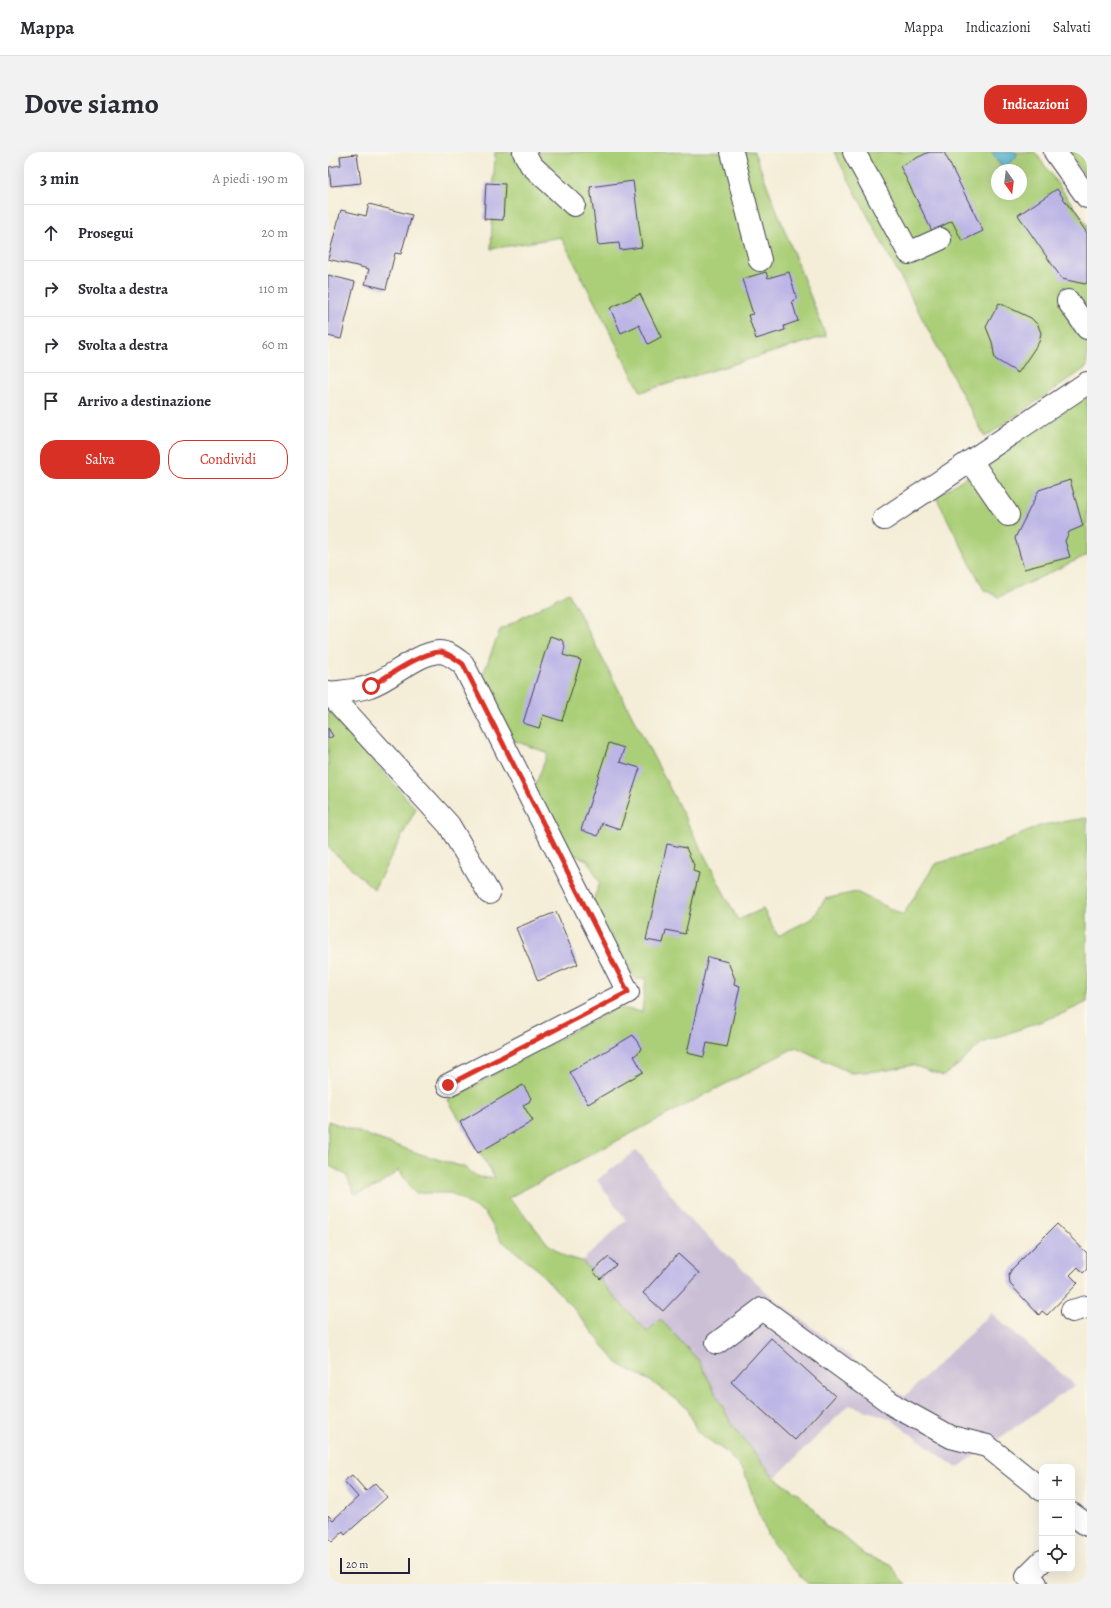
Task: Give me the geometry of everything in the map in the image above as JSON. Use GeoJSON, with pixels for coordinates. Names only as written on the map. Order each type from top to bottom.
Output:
{"type":"FeatureCollection","features":[{"type":"Feature","properties":{"kind":"lane"},"geometry":{"type":"LineString","coordinates":[[524,152],[531,165],[574,205]]}},
{"type":"Feature","properties":{"kind":"lane"},"geometry":{"type":"LineString","coordinates":[[732,152],[760,260]]}},
{"type":"Feature","properties":{"kind":"lane"},"geometry":{"type":"LineString","coordinates":[[854,152],[909,253],[940,239]]}},
{"type":"Feature","properties":{"kind":"lane"},"geometry":{"type":"LineString","coordinates":[[1055,152],[1087,197]]}},
{"type":"Feature","properties":{"kind":"lane"},"geometry":{"type":"LineString","coordinates":[[1068,301],[1087,328]]}},
{"type":"Feature","properties":{"kind":"lane"},"geometry":{"type":"LineString","coordinates":[[884,519],[971,461],[1085,389]]}},
{"type":"Feature","properties":{"kind":"lane"},"geometry":{"type":"LineString","coordinates":[[971,461],[1008,515]]}},
{"type":"Feature","properties":{"kind":"lane"},"geometry":{"type":"LineString","coordinates":[[448,1085],[628,992],[463,664],[452,655],[439,652],[408,664],[371,686],[328,692],[449,825],[489,893]]}},
{"type":"Feature","properties":{"kind":"lane"},"geometry":{"type":"LineString","coordinates":[[717,1343],[762,1309],[895,1406],[951,1437],[987,1446],[1039,1488]]}},
{"type":"Feature","properties":{"kind":"lane"},"geometry":{"type":"LineString","coordinates":[[1036,1584],[1027,1576],[1039,1563]]}},
{"type":"Feature","properties":{"kind":"shaded area"},"geometry":{"type":"Polygon","coordinates":[[[637,1150],[690,1220],[773,1298],[904,1397],[991,1313],[1075,1385],[957,1468],[889,1418],[849,1405],[775,1478],[732,1425],[699,1361],[660,1319],[647,1332],[582,1261],[626,1220],[597,1180],[637,1150]]]}},
{"type":"Feature","properties":{"kind":"green space"},"geometry":{"type":"Polygon","coordinates":[[[495,152],[754,152],[826,336],[641,392],[561,237],[491,249],[495,152]]]}},
{"type":"Feature","properties":{"kind":"green space"},"geometry":{"type":"Polygon","coordinates":[[[834,152],[1035,152],[1087,225],[1087,367],[985,437],[834,152]]]}},
{"type":"Feature","properties":{"kind":"green space"},"geometry":{"type":"Polygon","coordinates":[[[1068,152],[1087,152],[1087,178],[1068,152]]]}},
{"type":"Feature","properties":{"kind":"green space"},"geometry":{"type":"Polygon","coordinates":[[[1087,396],[1087,555],[999,597],[984,590],[936,497],[1087,396]]]}},
{"type":"Feature","properties":{"kind":"green space"},"geometry":{"type":"Polygon","coordinates":[[[568,592],[738,920],[763,909],[778,936],[813,918],[825,899],[856,892],[903,915],[935,864],[990,848],[1042,825],[1087,818],[1087,1002],[1064,1013],[982,1043],[958,1065],[943,1076],[913,1065],[888,1070],[851,1073],[796,1047],[508,1198],[527,1218],[548,1244],[566,1257],[582,1261],[647,1332],[660,1319],[699,1361],[732,1425],[775,1478],[799,1494],[813,1508],[825,1526],[841,1534],[865,1555],[891,1564],[899,1577],[906,1584],[808,1584],[785,1560],[768,1536],[744,1471],[725,1451],[697,1432],[687,1407],[652,1382],[617,1363],[573,1308],[536,1268],[501,1240],[485,1213],[451,1193],[415,1193],[399,1170],[378,1186],[355,1194],[346,1175],[328,1165],[328,1121],[423,1155],[464,1167],[478,1177],[495,1178],[448,1100],[617,1007],[642,1012],[646,978],[636,980],[592,903],[600,882],[587,860],[567,852],[533,791],[548,753],[507,738],[479,685],[500,630],[568,592]]]}},
{"type":"Feature","properties":{"kind":"green space"},"geometry":{"type":"Polygon","coordinates":[[[328,709],[416,809],[374,889],[328,847],[328,709]]]}},
{"type":"Feature","properties":{"kind":"water"},"geometry":{"type":"Polygon","coordinates":[[[992,152],[1017,153],[1016,157],[1008,164],[999,163],[992,152]]]}},
{"type":"Feature","properties":{"kind":"building"},"geometry":{"type":"Polygon","coordinates":[[[929,152],[944,152],[983,231],[962,241],[952,221],[932,231],[900,166],[929,152]]]}},
{"type":"Feature","properties":{"kind":"building"},"geometry":{"type":"Polygon","coordinates":[[[357,154],[361,183],[331,186],[329,167],[341,165],[340,156],[357,154]]]}},
{"type":"Feature","properties":{"kind":"building"},"geometry":{"type":"Polygon","coordinates":[[[633,181],[642,247],[620,250],[619,243],[598,245],[590,187],[633,181]]]}},
{"type":"Feature","properties":{"kind":"building"},"geometry":{"type":"Polygon","coordinates":[[[486,183],[505,184],[503,220],[484,219],[486,183]]]}},
{"type":"Feature","properties":{"kind":"building"},"geometry":{"type":"Polygon","coordinates":[[[1057,189],[1087,233],[1087,283],[1085,284],[1062,279],[1018,215],[1057,189]]]}},
{"type":"Feature","properties":{"kind":"building"},"geometry":{"type":"Polygon","coordinates":[[[369,204],[412,215],[401,254],[395,253],[386,289],[365,284],[369,269],[328,259],[341,210],[366,216],[369,204]]]}},
{"type":"Feature","properties":{"kind":"building"},"geometry":{"type":"Polygon","coordinates":[[[766,272],[768,278],[789,272],[797,299],[792,301],[798,321],[784,326],[785,330],[756,339],[748,315],[753,314],[742,279],[766,272]]]}},
{"type":"Feature","properties":{"kind":"building"},"geometry":{"type":"Polygon","coordinates":[[[328,275],[355,282],[341,339],[328,336],[328,275]]]}},
{"type":"Feature","properties":{"kind":"building"},"geometry":{"type":"Polygon","coordinates":[[[640,294],[661,337],[648,344],[639,325],[621,333],[610,308],[640,294]]]}},
{"type":"Feature","properties":{"kind":"building"},"geometry":{"type":"Polygon","coordinates":[[[999,303],[1031,318],[1038,325],[1041,333],[1039,342],[1018,373],[995,359],[992,342],[986,327],[999,303]]]}},
{"type":"Feature","properties":{"kind":"building"},"geometry":{"type":"Polygon","coordinates":[[[1070,480],[1083,526],[1069,532],[1065,541],[1070,557],[1024,569],[1015,538],[1039,490],[1070,480]]]}},
{"type":"Feature","properties":{"kind":"building"},"geometry":{"type":"Polygon","coordinates":[[[550,636],[562,640],[565,646],[563,655],[581,660],[562,721],[543,715],[539,728],[523,723],[550,636]]]}},
{"type":"Feature","properties":{"kind":"building"},"geometry":{"type":"Polygon","coordinates":[[[328,728],[333,736],[328,739],[328,728]]]}},
{"type":"Feature","properties":{"kind":"building"},"geometry":{"type":"Polygon","coordinates":[[[609,743],[624,748],[620,762],[640,768],[620,829],[602,823],[598,836],[581,830],[609,743]]]}},
{"type":"Feature","properties":{"kind":"building"},"geometry":{"type":"Polygon","coordinates":[[[667,844],[686,848],[694,865],[693,871],[699,873],[685,934],[666,930],[663,943],[646,940],[667,844]]]}},
{"type":"Feature","properties":{"kind":"building"},"geometry":{"type":"Polygon","coordinates":[[[556,912],[578,964],[538,981],[516,928],[556,912]]]}},
{"type":"Feature","properties":{"kind":"building"},"geometry":{"type":"Polygon","coordinates":[[[708,957],[728,962],[735,979],[734,984],[740,986],[727,1047],[707,1043],[704,1057],[687,1053],[708,957]]]}},
{"type":"Feature","properties":{"kind":"building"},"geometry":{"type":"Polygon","coordinates":[[[633,1035],[641,1048],[634,1056],[643,1072],[588,1104],[570,1072],[633,1035]]]}},
{"type":"Feature","properties":{"kind":"building"},"geometry":{"type":"Polygon","coordinates":[[[523,1085],[531,1098],[529,1102],[523,1105],[533,1121],[478,1153],[460,1122],[523,1085]]]}},
{"type":"Feature","properties":{"kind":"building"},"geometry":{"type":"Polygon","coordinates":[[[1057,1224],[1087,1253],[1087,1269],[1083,1273],[1078,1267],[1070,1275],[1078,1283],[1047,1315],[1042,1311],[1039,1315],[1010,1284],[1009,1274],[1012,1269],[1057,1224]]]}},
{"type":"Feature","properties":{"kind":"building"},"geometry":{"type":"Polygon","coordinates":[[[678,1254],[699,1273],[663,1311],[643,1293],[678,1254]]]}},
{"type":"Feature","properties":{"kind":"building"},"geometry":{"type":"Polygon","coordinates":[[[609,1257],[616,1265],[600,1279],[593,1271],[609,1257]]]}},
{"type":"Feature","properties":{"kind":"building"},"geometry":{"type":"Polygon","coordinates":[[[771,1338],[835,1396],[795,1440],[731,1382],[771,1338]]]}},
{"type":"Feature","properties":{"kind":"building"},"geometry":{"type":"Polygon","coordinates":[[[352,1475],[366,1491],[375,1483],[387,1497],[345,1535],[343,1532],[332,1542],[328,1538],[328,1515],[333,1520],[358,1497],[344,1481],[352,1475]]]}},
{"type":"Feature","properties":{"kind":"route"},"geometry":{"type":"LineString","coordinates":[[371,686],[408,664],[424,656],[439,652],[452,655],[463,664],[628,992],[448,1085]]}}]}
